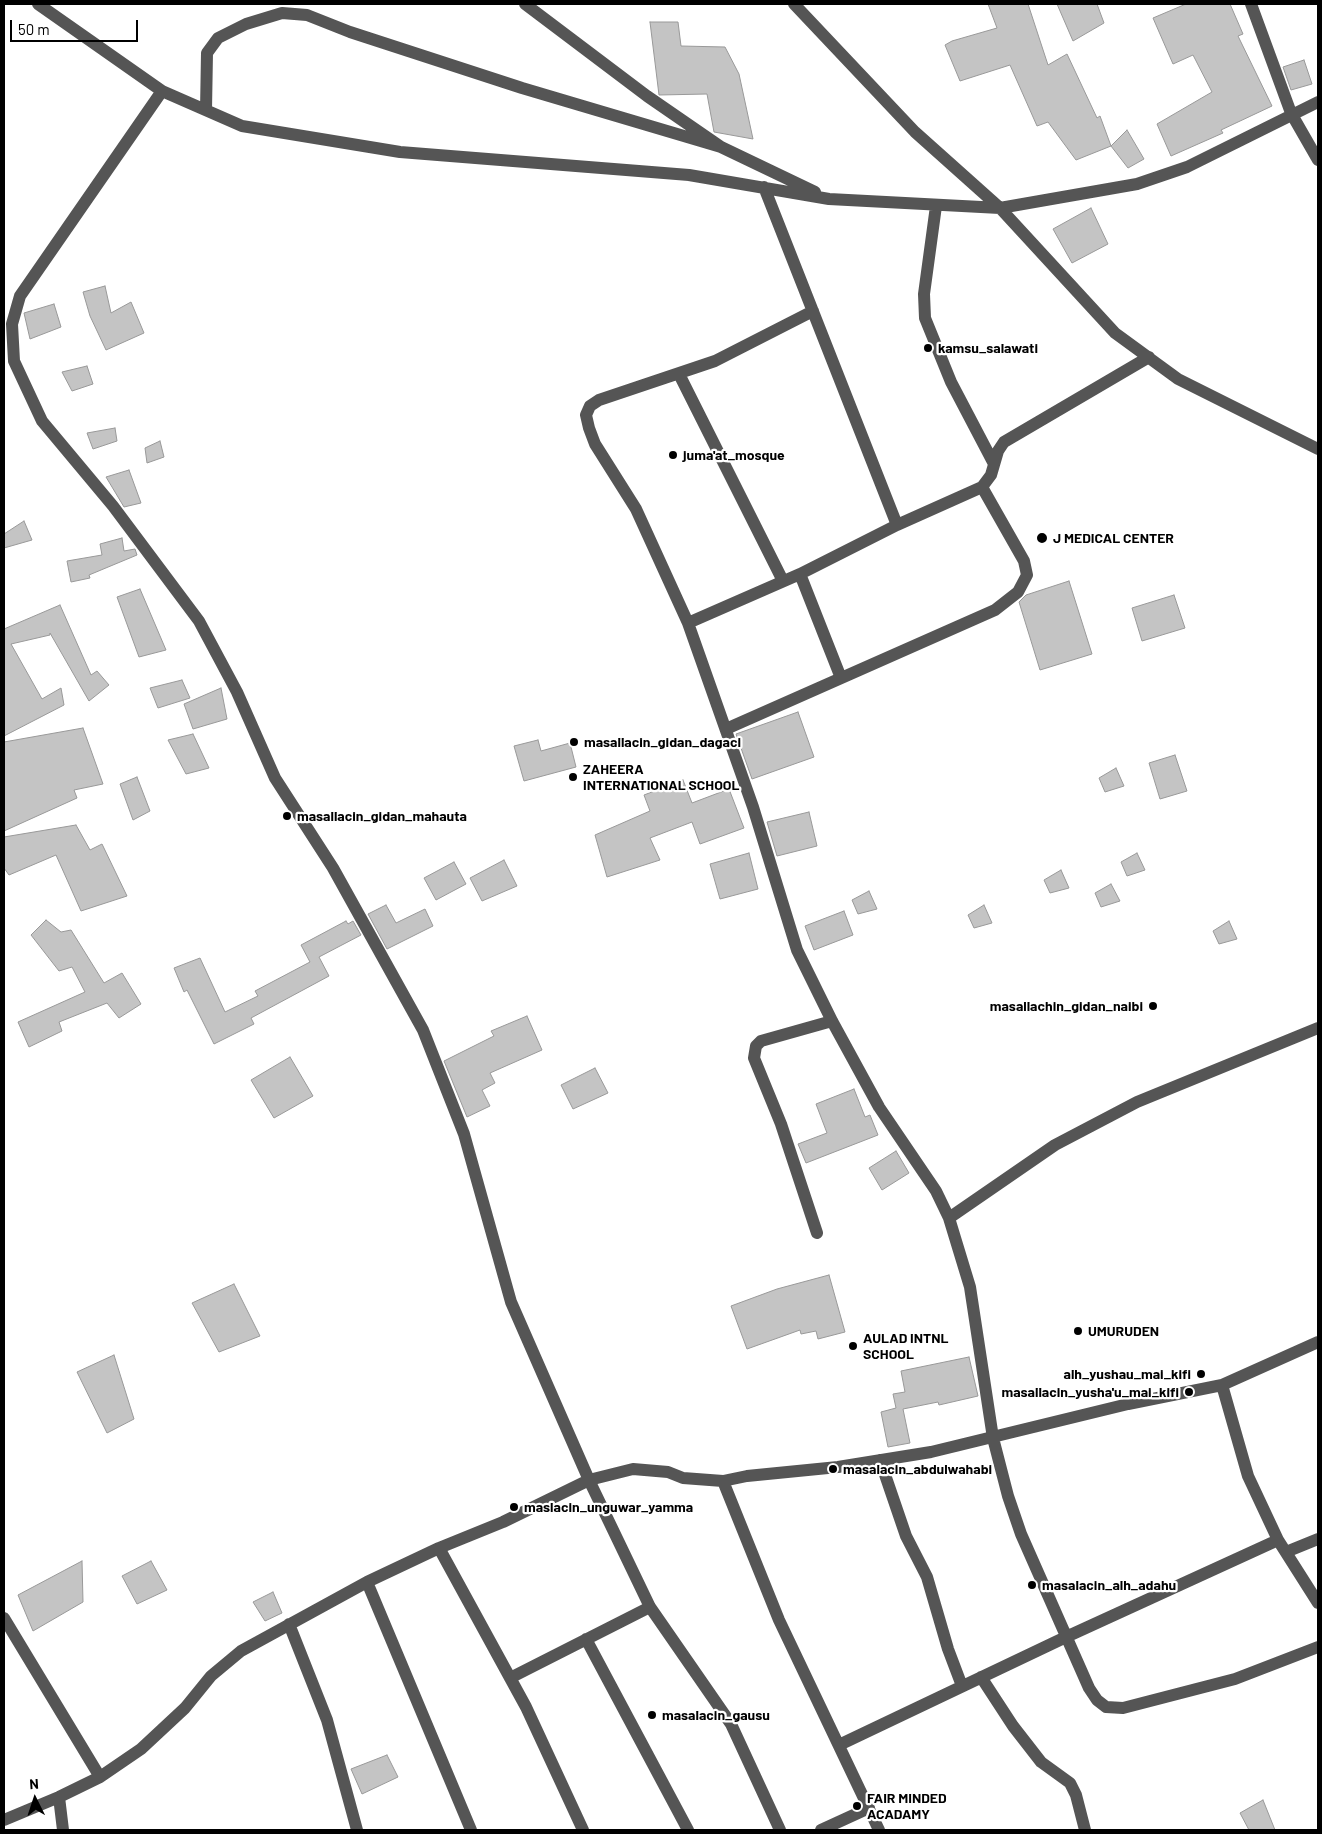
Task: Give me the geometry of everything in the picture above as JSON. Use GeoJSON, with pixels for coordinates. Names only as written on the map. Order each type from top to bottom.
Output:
{"type":"FeatureCollection","features":[{"type":"Feature","properties":{"kind":"street"},"geometry":{"type":"LineString","coordinates":[[38,4],[162,91],[242,126],[400,152],[689,175],[829,199],[1000,208],[1137,184],[1187,167],[1291,113],[1318,102]]}},
{"type":"Feature","properties":{"kind":"street"},"geometry":{"type":"LineString","coordinates":[[525,4],[647,96],[721,148]]}},
{"type":"Feature","properties":{"kind":"street"},"geometry":{"type":"LineString","coordinates":[[794,4],[915,132],[1000,208],[1115,333],[1178,379],[1318,449]]}},
{"type":"Feature","properties":{"kind":"street"},"geometry":{"type":"LineString","coordinates":[[1251,4],[1291,113],[1318,160]]}},
{"type":"Feature","properties":{"kind":"street"},"geometry":{"type":"LineString","coordinates":[[206,110],[207,53],[218,38],[246,24],[282,13],[307,15],[350,32],[522,88],[721,148],[829,199]]}},
{"type":"Feature","properties":{"kind":"street"},"geometry":{"type":"LineString","coordinates":[[162,91],[20,296],[12,324],[14,362],[42,420],[113,506],[199,621],[237,692],[275,778],[333,868],[422,1030],[464,1134],[511,1302],[589,1480],[650,1607],[731,1724],[780,1830]]}},
{"type":"Feature","properties":{"kind":"street"},"geometry":{"type":"LineString","coordinates":[[764,187],[898,525]]}},
{"type":"Feature","properties":{"kind":"street"},"geometry":{"type":"LineString","coordinates":[[936,206],[924,294],[925,318],[951,382],[994,464]]}},
{"type":"Feature","properties":{"kind":"street"},"geometry":{"type":"LineString","coordinates":[[813,312],[715,361],[599,400],[590,406],[586,415],[595,444],[636,509],[688,622],[753,807],[797,950],[832,1021],[879,1107],[936,1191],[949,1218],[970,1287],[993,1438],[1008,1496],[1021,1534],[1089,1688],[1097,1700],[1106,1707],[1123,1708],[1236,1679],[1318,1647]]}},
{"type":"Feature","properties":{"kind":"street"},"geometry":{"type":"LineString","coordinates":[[688,622],[783,582],[898,525],[982,487],[991,476],[998,451],[1004,442],[1149,357]]}},
{"type":"Feature","properties":{"kind":"street"},"geometry":{"type":"LineString","coordinates":[[679,374],[783,582]]}},
{"type":"Feature","properties":{"kind":"street"},"geometry":{"type":"LineString","coordinates":[[726,729],[995,610],[1018,592],[1027,575],[1024,561],[982,487]]}},
{"type":"Feature","properties":{"kind":"street"},"geometry":{"type":"LineString","coordinates":[[800,574],[840,678]]}},
{"type":"Feature","properties":{"kind":"street"},"geometry":{"type":"LineString","coordinates":[[817,1233],[794,1160],[754,1058],[756,1046],[761,1041],[832,1021]]}},
{"type":"Feature","properties":{"kind":"street"},"geometry":{"type":"LineString","coordinates":[[949,1218],[1055,1145],[1137,1102],[1318,1028]]}},
{"type":"Feature","properties":{"kind":"street"},"geometry":{"type":"LineString","coordinates":[[4,1820],[100,1778],[141,1749],[185,1708],[211,1676],[241,1651],[367,1582],[439,1548],[503,1522],[589,1480],[633,1469],[668,1472],[683,1478],[723,1480],[931,1452],[1128,1404],[1222,1385],[1318,1342]]}},
{"type":"Feature","properties":{"kind":"street"},"geometry":{"type":"LineString","coordinates":[[1222,1385],[1248,1476],[1278,1540],[1318,1603]]}},
{"type":"Feature","properties":{"kind":"street"},"geometry":{"type":"LineString","coordinates":[[880,1460],[906,1536],[927,1577],[948,1649],[962,1686]]}},
{"type":"Feature","properties":{"kind":"street"},"geometry":{"type":"LineString","coordinates":[[723,1480],[779,1620],[879,1830]]}},
{"type":"Feature","properties":{"kind":"street"},"geometry":{"type":"LineString","coordinates":[[1286,1552],[1318,1539]]}},
{"type":"Feature","properties":{"kind":"street"},"geometry":{"type":"LineString","coordinates":[[839,1745],[1066,1637],[1278,1540]]}},
{"type":"Feature","properties":{"kind":"street"},"geometry":{"type":"LineString","coordinates":[[439,1548],[510,1678],[584,1830]]}},
{"type":"Feature","properties":{"kind":"street"},"geometry":{"type":"LineString","coordinates":[[367,1582],[471,1830]]}},
{"type":"Feature","properties":{"kind":"street"},"geometry":{"type":"LineString","coordinates":[[510,1678],[650,1607]]}},
{"type":"Feature","properties":{"kind":"street"},"geometry":{"type":"LineString","coordinates":[[4,1618],[100,1778]]}},
{"type":"Feature","properties":{"kind":"street"},"geometry":{"type":"LineString","coordinates":[[289,1624],[327,1720],[357,1830]]}},
{"type":"Feature","properties":{"kind":"street"},"geometry":{"type":"LineString","coordinates":[[586,1639],[688,1830]]}},
{"type":"Feature","properties":{"kind":"street"},"geometry":{"type":"LineString","coordinates":[[981,1678],[1013,1726],[1041,1762],[1070,1783],[1076,1795],[1085,1830]]}},
{"type":"Feature","properties":{"kind":"street"},"geometry":{"type":"LineString","coordinates":[[59,1797],[63,1830]]}},
{"type":"Feature","properties":{"kind":"street"},"geometry":{"type":"LineString","coordinates":[[821,1830],[869,1808]]}},
{"type":"Feature","properties":{"kind":"building"},"geometry":{"type":"Polygon","coordinates":[[[988,4],[1028,4],[1048,65],[1067,54],[1097,118],[1100,116],[1111,146],[1076,160],[1048,122],[1037,126],[1010,65],[960,81],[945,45],[952,41],[997,28],[988,4]]]}},
{"type":"Feature","properties":{"kind":"building"},"geometry":{"type":"Polygon","coordinates":[[[1057,4],[1097,4],[1104,23],[1073,41],[1057,4]]]}},
{"type":"Feature","properties":{"kind":"building"},"geometry":{"type":"Polygon","coordinates":[[[1186,4],[1230,4],[1243,34],[1238,36],[1272,106],[1221,130],[1223,133],[1171,156],[1157,124],[1212,92],[1193,55],[1173,64],[1153,18],[1186,4]]]}},
{"type":"Feature","properties":{"kind":"building"},"geometry":{"type":"Polygon","coordinates":[[[650,22],[678,22],[681,46],[725,47],[739,74],[753,139],[714,132],[707,94],[659,95],[650,22]]]}},
{"type":"Feature","properties":{"kind":"building"},"geometry":{"type":"Polygon","coordinates":[[[1304,60],[1312,84],[1291,90],[1283,67],[1304,60]]]}},
{"type":"Feature","properties":{"kind":"building"},"geometry":{"type":"Polygon","coordinates":[[[1127,130],[1144,159],[1128,168],[1111,146],[1127,130]]]}},
{"type":"Feature","properties":{"kind":"building"},"geometry":{"type":"Polygon","coordinates":[[[1091,208],[1108,244],[1072,263],[1053,229],[1091,208]]]}},
{"type":"Feature","properties":{"kind":"building"},"geometry":{"type":"Polygon","coordinates":[[[105,286],[111,313],[131,302],[144,333],[106,350],[90,316],[83,292],[105,286]]]}},
{"type":"Feature","properties":{"kind":"building"},"geometry":{"type":"Polygon","coordinates":[[[54,304],[61,327],[30,339],[24,313],[54,304]]]}},
{"type":"Feature","properties":{"kind":"building"},"geometry":{"type":"Polygon","coordinates":[[[87,366],[93,384],[72,391],[62,372],[87,366]]]}},
{"type":"Feature","properties":{"kind":"building"},"geometry":{"type":"Polygon","coordinates":[[[115,428],[117,441],[93,449],[87,433],[115,428]]]}},
{"type":"Feature","properties":{"kind":"building"},"geometry":{"type":"Polygon","coordinates":[[[160,441],[164,457],[147,463],[145,448],[160,441]]]}},
{"type":"Feature","properties":{"kind":"building"},"geometry":{"type":"Polygon","coordinates":[[[129,470],[141,503],[124,507],[106,477],[129,470]]]}},
{"type":"Feature","properties":{"kind":"building"},"geometry":{"type":"Polygon","coordinates":[[[24,521],[32,540],[4,548],[4,534],[24,521]]]}},
{"type":"Feature","properties":{"kind":"building"},"geometry":{"type":"Polygon","coordinates":[[[122,538],[124,551],[135,549],[137,555],[89,575],[90,578],[71,582],[67,561],[102,555],[100,544],[122,538]]]}},
{"type":"Feature","properties":{"kind":"building"},"geometry":{"type":"Polygon","coordinates":[[[1069,581],[1092,654],[1040,670],[1019,602],[1026,595],[1069,581]]]}},
{"type":"Feature","properties":{"kind":"building"},"geometry":{"type":"Polygon","coordinates":[[[140,589],[166,650],[139,657],[117,597],[140,589]]]}},
{"type":"Feature","properties":{"kind":"building"},"geometry":{"type":"Polygon","coordinates":[[[1174,595],[1185,628],[1142,641],[1132,608],[1174,595]]]}},
{"type":"Feature","properties":{"kind":"building"},"geometry":{"type":"Polygon","coordinates":[[[60,605],[91,675],[97,671],[109,685],[89,701],[50,633],[50,635],[11,644],[42,699],[61,688],[64,705],[4,736],[4,629],[60,605]]]}},
{"type":"Feature","properties":{"kind":"building"},"geometry":{"type":"Polygon","coordinates":[[[182,680],[190,698],[158,708],[150,688],[182,680]]]}},
{"type":"Feature","properties":{"kind":"building"},"geometry":{"type":"Polygon","coordinates":[[[221,688],[227,719],[193,729],[184,704],[221,688]]]}},
{"type":"Feature","properties":{"kind":"building"},"geometry":{"type":"Polygon","coordinates":[[[798,712],[814,757],[752,779],[736,734],[798,712]]]}},
{"type":"Feature","properties":{"kind":"building"},"geometry":{"type":"Polygon","coordinates":[[[83,728],[103,784],[74,790],[77,798],[4,831],[4,742],[83,728]]]}},
{"type":"Feature","properties":{"kind":"building"},"geometry":{"type":"Polygon","coordinates":[[[193,734],[209,768],[186,774],[168,740],[193,734]]]}},
{"type":"Feature","properties":{"kind":"building"},"geometry":{"type":"Polygon","coordinates":[[[538,740],[541,751],[570,743],[576,767],[524,781],[514,746],[538,740]]]}},
{"type":"Feature","properties":{"kind":"building"},"geometry":{"type":"Polygon","coordinates":[[[1175,755],[1187,791],[1160,799],[1149,763],[1175,755]]]}},
{"type":"Feature","properties":{"kind":"building"},"geometry":{"type":"Polygon","coordinates":[[[1116,768],[1124,786],[1105,792],[1099,778],[1116,768]]]}},
{"type":"Feature","properties":{"kind":"building"},"geometry":{"type":"Polygon","coordinates":[[[137,777],[150,811],[133,820],[120,784],[137,777]]]}},
{"type":"Feature","properties":{"kind":"building"},"geometry":{"type":"Polygon","coordinates":[[[683,780],[692,803],[729,789],[744,828],[700,844],[692,822],[650,838],[660,860],[607,877],[595,835],[650,811],[644,795],[683,780]]]}},
{"type":"Feature","properties":{"kind":"building"},"geometry":{"type":"Polygon","coordinates":[[[809,812],[817,846],[777,856],[767,822],[809,812]]]}},
{"type":"Feature","properties":{"kind":"building"},"geometry":{"type":"Polygon","coordinates":[[[76,825],[90,850],[102,844],[127,896],[81,911],[56,855],[9,875],[4,868],[4,837],[76,825]]]}},
{"type":"Feature","properties":{"kind":"building"},"geometry":{"type":"Polygon","coordinates":[[[749,853],[758,889],[720,899],[710,864],[749,853]]]}},
{"type":"Feature","properties":{"kind":"building"},"geometry":{"type":"Polygon","coordinates":[[[1137,853],[1145,870],[1127,876],[1121,862],[1137,853]]]}},
{"type":"Feature","properties":{"kind":"building"},"geometry":{"type":"Polygon","coordinates":[[[504,860],[517,886],[482,901],[470,878],[504,860]]]}},
{"type":"Feature","properties":{"kind":"building"},"geometry":{"type":"Polygon","coordinates":[[[454,862],[466,884],[436,900],[424,878],[454,862]]]}},
{"type":"Feature","properties":{"kind":"building"},"geometry":{"type":"Polygon","coordinates":[[[1061,870],[1069,888],[1050,893],[1044,880],[1061,870]]]}},
{"type":"Feature","properties":{"kind":"building"},"geometry":{"type":"Polygon","coordinates":[[[1111,884],[1120,901],[1101,907],[1095,893],[1111,884]]]}},
{"type":"Feature","properties":{"kind":"building"},"geometry":{"type":"Polygon","coordinates":[[[869,891],[877,909],[858,914],[852,900],[869,891]]]}},
{"type":"Feature","properties":{"kind":"building"},"geometry":{"type":"Polygon","coordinates":[[[386,905],[396,923],[425,909],[433,926],[387,949],[368,914],[386,905]]]}},
{"type":"Feature","properties":{"kind":"building"},"geometry":{"type":"Polygon","coordinates":[[[984,905],[992,923],[974,928],[968,915],[984,905]]]}},
{"type":"Feature","properties":{"kind":"building"},"geometry":{"type":"Polygon","coordinates":[[[844,911],[853,935],[814,950],[805,926],[844,911]]]}},
{"type":"Feature","properties":{"kind":"building"},"geometry":{"type":"Polygon","coordinates":[[[46,920],[61,932],[71,930],[104,983],[122,973],[141,1004],[119,1018],[107,1003],[59,1022],[62,1031],[29,1047],[18,1022],[85,992],[72,967],[59,971],[31,935],[46,920]]]}},
{"type":"Feature","properties":{"kind":"building"},"geometry":{"type":"Polygon","coordinates":[[[346,921],[348,924],[353,921],[361,935],[319,957],[329,976],[251,1018],[254,1024],[214,1044],[187,990],[184,992],[174,968],[200,958],[225,1012],[258,996],[255,991],[310,962],[301,945],[346,921]]]}},
{"type":"Feature","properties":{"kind":"building"},"geometry":{"type":"Polygon","coordinates":[[[1229,921],[1237,939],[1219,944],[1213,931],[1229,921]]]}},
{"type":"Feature","properties":{"kind":"building"},"geometry":{"type":"Polygon","coordinates":[[[527,1016],[542,1050],[490,1073],[495,1083],[482,1090],[490,1106],[467,1117],[444,1061],[494,1036],[491,1031],[527,1016]]]}},
{"type":"Feature","properties":{"kind":"building"},"geometry":{"type":"Polygon","coordinates":[[[290,1057],[313,1096],[274,1118],[251,1080],[290,1057]]]}},
{"type":"Feature","properties":{"kind":"building"},"geometry":{"type":"Polygon","coordinates":[[[595,1068],[608,1093],[573,1109],[561,1085],[595,1068]]]}},
{"type":"Feature","properties":{"kind":"building"},"geometry":{"type":"Polygon","coordinates":[[[854,1089],[865,1117],[870,1115],[878,1135],[806,1163],[798,1144],[827,1133],[816,1104],[854,1089]]]}},
{"type":"Feature","properties":{"kind":"building"},"geometry":{"type":"Polygon","coordinates":[[[896,1151],[909,1173],[882,1190],[869,1168],[896,1151]]]}},
{"type":"Feature","properties":{"kind":"building"},"geometry":{"type":"Polygon","coordinates":[[[829,1275],[845,1332],[818,1339],[816,1331],[801,1334],[800,1330],[747,1349],[731,1306],[777,1289],[829,1275]]]}},
{"type":"Feature","properties":{"kind":"building"},"geometry":{"type":"Polygon","coordinates":[[[234,1284],[260,1336],[219,1352],[192,1303],[234,1284]]]}},
{"type":"Feature","properties":{"kind":"building"},"geometry":{"type":"Polygon","coordinates":[[[114,1355],[134,1419],[107,1433],[77,1372],[114,1355]]]}},
{"type":"Feature","properties":{"kind":"building"},"geometry":{"type":"Polygon","coordinates":[[[969,1357],[978,1396],[939,1405],[938,1402],[903,1409],[910,1443],[888,1447],[881,1412],[896,1408],[893,1394],[905,1392],[901,1371],[969,1357]]]}},
{"type":"Feature","properties":{"kind":"building"},"geometry":{"type":"Polygon","coordinates":[[[82,1561],[83,1602],[33,1631],[18,1595],[82,1561]]]}},
{"type":"Feature","properties":{"kind":"building"},"geometry":{"type":"Polygon","coordinates":[[[151,1561],[167,1590],[137,1604],[122,1576],[151,1561]]]}},
{"type":"Feature","properties":{"kind":"building"},"geometry":{"type":"Polygon","coordinates":[[[273,1592],[282,1613],[265,1621],[253,1602],[273,1592]]]}},
{"type":"Feature","properties":{"kind":"building"},"geometry":{"type":"Polygon","coordinates":[[[387,1755],[398,1777],[362,1794],[351,1769],[387,1755]]]}},
{"type":"Feature","properties":{"kind":"building"},"geometry":{"type":"Polygon","coordinates":[[[1263,1800],[1275,1830],[1249,1830],[1240,1813],[1263,1800]]]}},
{"type":"Feature","properties":{"kind":"place","name":"kamsu_salawati"},"geometry":{"type":"Point","coordinates":[928,348]}},
{"type":"Feature","properties":{"kind":"place","name":"juma'at_mosque"},"geometry":{"type":"Point","coordinates":[673,455]}},
{"type":"Feature","properties":{"kind":"place","name":"J MEDICAL CENTER"},"geometry":{"type":"Point","coordinates":[1042,538]}},
{"type":"Feature","properties":{"kind":"place","name":"masallacin_gidan_dagaci"},"geometry":{"type":"Point","coordinates":[574,742]}},
{"type":"Feature","properties":{"kind":"place","name":"ZAHEERA INTERNATIONAL SCHOOL"},"geometry":{"type":"Point","coordinates":[573,777]}},
{"type":"Feature","properties":{"kind":"place","name":"masallacin_gidan_mahauta"},"geometry":{"type":"Point","coordinates":[287,816]}},
{"type":"Feature","properties":{"kind":"place","name":"masallachin_gidan_naibi"},"geometry":{"type":"Point","coordinates":[1153,1006]}},
{"type":"Feature","properties":{"kind":"place","name":"UMURUDEN"},"geometry":{"type":"Point","coordinates":[1078,1331]}},
{"type":"Feature","properties":{"kind":"place","name":"AULAD INTNL SCHOOL"},"geometry":{"type":"Point","coordinates":[853,1346]}},
{"type":"Feature","properties":{"kind":"place","name":"alh_yushau_mai_kifi"},"geometry":{"type":"Point","coordinates":[1201,1374]}},
{"type":"Feature","properties":{"kind":"place","name":"masallacin_yusha'u_mai_kifi"},"geometry":{"type":"Point","coordinates":[1189,1392]}},
{"type":"Feature","properties":{"kind":"place","name":"masalacin_abdulwahabi"},"geometry":{"type":"Point","coordinates":[833,1469]}},
{"type":"Feature","properties":{"kind":"place","name":"maslacin_unguwar_yamma"},"geometry":{"type":"Point","coordinates":[514,1507]}},
{"type":"Feature","properties":{"kind":"place","name":"masalacin_alh_adahu"},"geometry":{"type":"Point","coordinates":[1032,1585]}},
{"type":"Feature","properties":{"kind":"place","name":"masalacin_gausu"},"geometry":{"type":"Point","coordinates":[652,1715]}},
{"type":"Feature","properties":{"kind":"place","name":"FAIR MINDED ACADAMY"},"geometry":{"type":"Point","coordinates":[857,1806]}}]}
